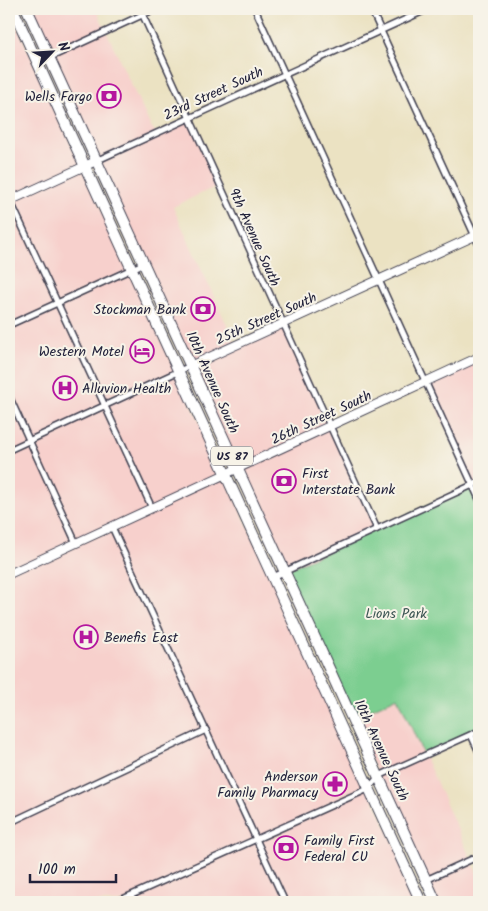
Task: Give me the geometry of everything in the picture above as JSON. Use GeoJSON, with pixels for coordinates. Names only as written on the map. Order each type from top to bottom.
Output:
{"type":"FeatureCollection","features":[{"type":"Feature","properties":{"kind":"highway","name":"10th Avenue South"},"geometry":{"type":"LineString","coordinates":[[13,9],[86,165],[225,475],[421,902]]}},
{"type":"Feature","properties":{"kind":"highway","name":"10th Avenue South"},"geometry":{"type":"LineString","coordinates":[[27,9],[98,160],[190,366],[436,902]]}},
{"type":"Feature","properties":{"kind":"street"},"geometry":{"type":"LineString","coordinates":[[38,63],[141,12],[155,9]]}},
{"type":"Feature","properties":{"kind":"street"},"geometry":{"type":"LineString","coordinates":[[255,9],[479,499]]}},
{"type":"Feature","properties":{"kind":"street"},"geometry":{"type":"LineString","coordinates":[[371,9],[477,235],[479,245]]}},
{"type":"Feature","properties":{"kind":"street","name":"23rd Street South"},"geometry":{"type":"LineString","coordinates":[[10,200],[428,9]]}},
{"type":"Feature","properties":{"kind":"street","name":"9th Avenue South"},"geometry":{"type":"LineString","coordinates":[[141,12],[376,529]]}},
{"type":"Feature","properties":{"kind":"street"},"geometry":{"type":"LineString","coordinates":[[10,200],[152,508]]}},
{"type":"Feature","properties":{"kind":"street","name":"25th Street South"},"geometry":{"type":"LineString","coordinates":[[9,450],[477,235]]}},
{"type":"Feature","properties":{"kind":"street"},"geometry":{"type":"LineString","coordinates":[[9,325],[145,263]]}},
{"type":"Feature","properties":{"kind":"street","name":"26th Street South"},"geometry":{"type":"LineString","coordinates":[[9,574],[479,357]]}},
{"type":"Feature","properties":{"kind":"street"},"geometry":{"type":"LineString","coordinates":[[9,396],[76,543]]}},
{"type":"Feature","properties":{"kind":"street"},"geometry":{"type":"LineString","coordinates":[[273,577],[479,482]]}},
{"type":"Feature","properties":{"kind":"street"},"geometry":{"type":"LineString","coordinates":[[112,526],[285,902]]}},
{"type":"Feature","properties":{"kind":"street"},"geometry":{"type":"LineString","coordinates":[[9,823],[206,730]]}},
{"type":"Feature","properties":{"kind":"street"},"geometry":{"type":"LineString","coordinates":[[116,902],[368,789],[379,776],[479,731]]}},
{"type":"Feature","properties":{"kind":"street"},"geometry":{"type":"LineString","coordinates":[[471,735],[479,752]]}},
{"type":"Feature","properties":{"kind":"street"},"geometry":{"type":"LineString","coordinates":[[426,880],[479,856]]}},
{"type":"Feature","properties":{"kind":"shaded area"},"geometry":{"type":"Polygon","coordinates":[[[9,9],[421,902],[9,902],[9,9]]]}},
{"type":"Feature","properties":{"kind":"shaded area"},"geometry":{"type":"Polygon","coordinates":[[[27,9],[96,9],[150,125],[156,133],[189,118],[219,185],[173,207],[236,345],[283,324],[377,529],[284,571],[27,9]]]}},
{"type":"Feature","properties":{"kind":"shaded area"},"geometry":{"type":"Polygon","coordinates":[[[479,357],[479,482],[472,485],[425,382],[479,357]]]}},
{"type":"Feature","properties":{"kind":"shaded area"},"geometry":{"type":"Polygon","coordinates":[[[398,697],[479,877],[479,902],[436,902],[352,718],[398,697]]]}},
{"type":"Feature","properties":{"kind":"green space","name":"Lions Park"},"geometry":{"type":"Polygon","coordinates":[[[472,485],[479,499],[479,731],[424,756],[398,697],[352,718],[284,571],[472,485]]]}},
{"type":"Feature","properties":{"kind":"place","name":"Wells Fargo"},"geometry":{"type":"Point","coordinates":[109,96]}},
{"type":"Feature","properties":{"kind":"place","name":"Stockman Bank"},"geometry":{"type":"Point","coordinates":[203,309]}},
{"type":"Feature","properties":{"kind":"place","name":"Western Motel"},"geometry":{"type":"Point","coordinates":[142,351]}},
{"type":"Feature","properties":{"kind":"place","name":"Alluvion Health"},"geometry":{"type":"Point","coordinates":[65,388]}},
{"type":"Feature","properties":{"kind":"place","name":"First Interstate Bank"},"geometry":{"type":"Point","coordinates":[284,481]}},
{"type":"Feature","properties":{"kind":"place","name":"Benefis East"},"geometry":{"type":"Point","coordinates":[86,637]}},
{"type":"Feature","properties":{"kind":"place","name":"Anderson Family Pharmacy"},"geometry":{"type":"Point","coordinates":[335,784]}},
{"type":"Feature","properties":{"kind":"place","name":"Family First Federal CU"},"geometry":{"type":"Point","coordinates":[286,848]}}]}
